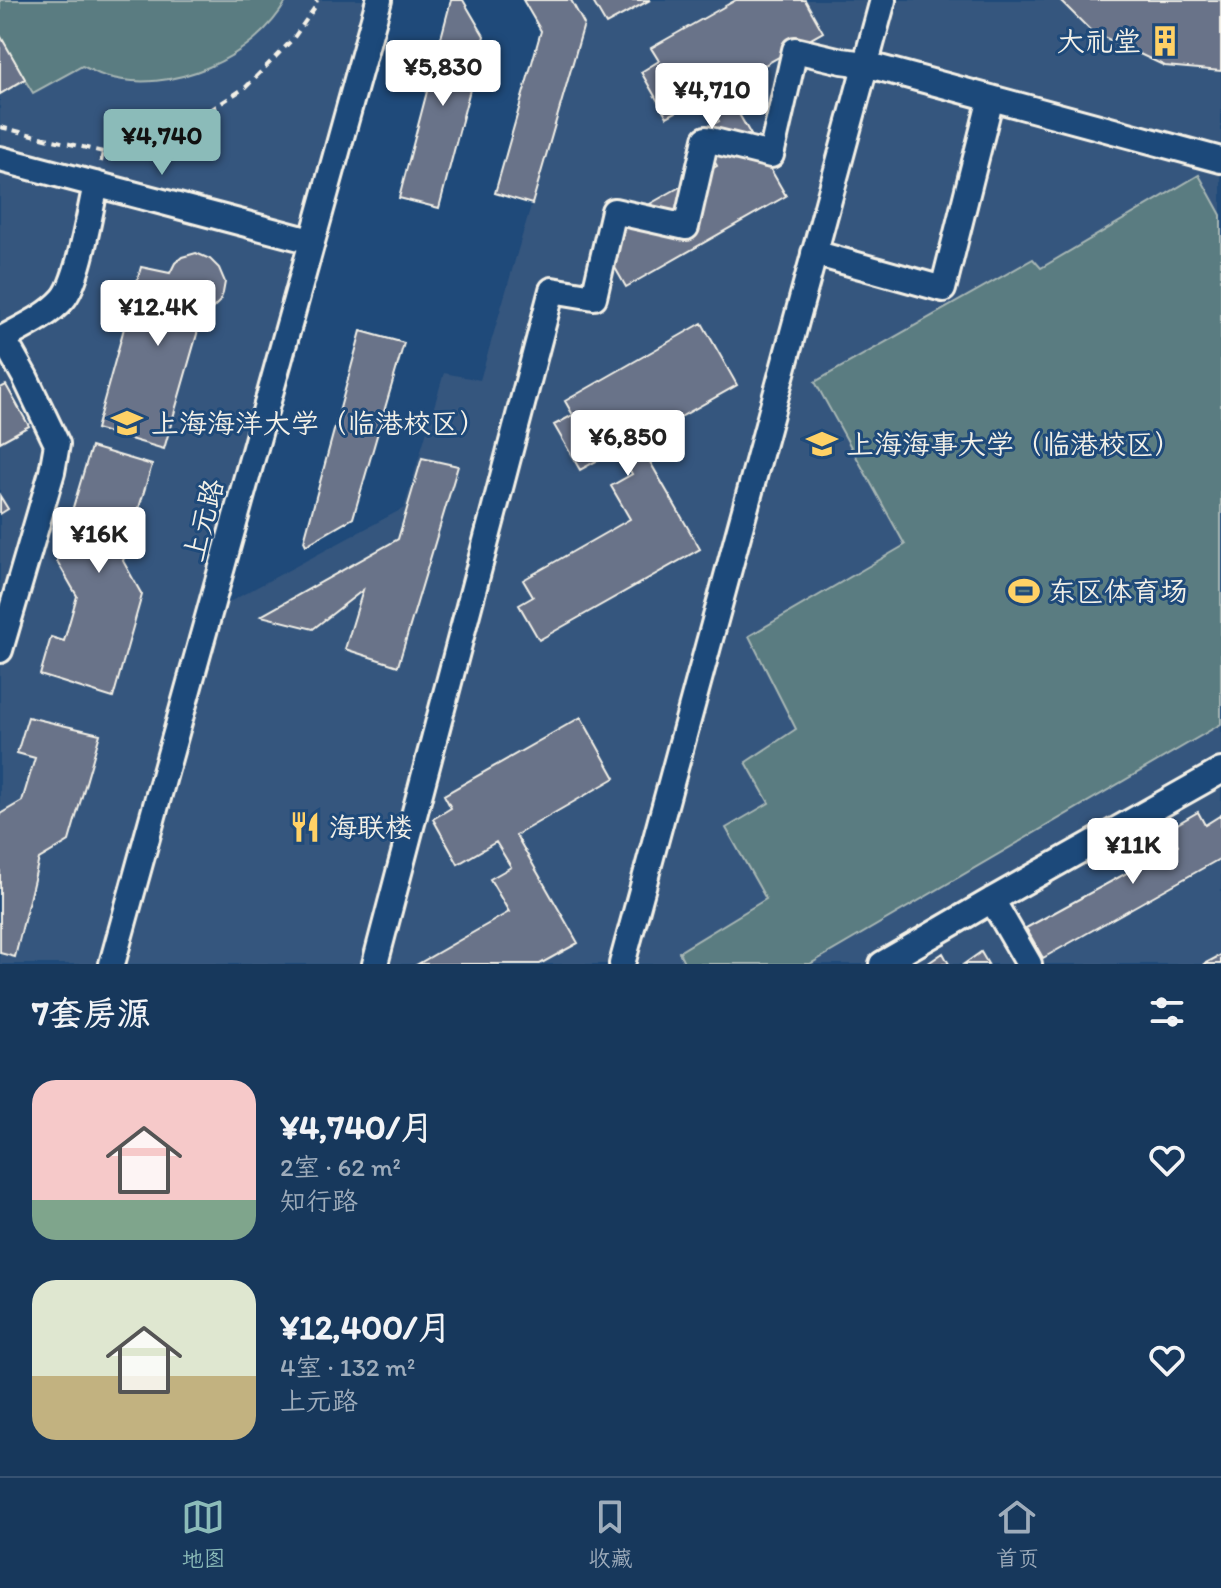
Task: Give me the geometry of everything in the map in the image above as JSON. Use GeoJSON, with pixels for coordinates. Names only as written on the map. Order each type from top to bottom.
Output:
{"type":"FeatureCollection","features":[{"type":"Feature","properties":{"kind":"street","name":"上元路"},"geometry":{"type":"LineString","coordinates":[[112,964],[379,0]]}},
{"type":"Feature","properties":{"kind":"street"},"geometry":{"type":"LineString","coordinates":[[622,964],[883,0]]}},
{"type":"Feature","properties":{"kind":"street"},"geometry":{"type":"LineString","coordinates":[[375,964],[552,290],[594,297],[614,211],[686,227],[706,139],[771,155],[795,50],[865,64],[1221,160]]}},
{"type":"Feature","properties":{"kind":"street"},"geometry":{"type":"LineString","coordinates":[[814,253],[943,289],[991,98]]}},
{"type":"Feature","properties":{"kind":"street"},"geometry":{"type":"LineString","coordinates":[[0,159],[311,241]]}},
{"type":"Feature","properties":{"kind":"street"},"geometry":{"type":"LineString","coordinates":[[0,650],[52,472],[57,444],[25,377],[2,339],[54,308],[65,297],[74,281],[96,184]]}},
{"type":"Feature","properties":{"kind":"street"},"geometry":{"type":"LineString","coordinates":[[882,964],[1221,771]]}},
{"type":"Feature","properties":{"kind":"street"},"geometry":{"type":"LineString","coordinates":[[992,900],[1029,964]]}},
{"type":"Feature","properties":{"kind":"path"},"geometry":{"type":"LineString","coordinates":[[0,127],[103,152],[148,142],[192,122],[246,87],[293,39],[317,0]]}},
{"type":"Feature","properties":{"kind":"path"},"geometry":{"type":"LineString","coordinates":[[96,184],[103,152]]}},
{"type":"Feature","properties":{"kind":"shaded area","name":"上海海洋大学（临港校区）"},"geometry":{"type":"Polygon","coordinates":[[[0,0],[372,0],[106,964],[0,964],[0,0]]]}},
{"type":"Feature","properties":{"kind":"shaded area","name":"上海海事大学（临港校区）"},"geometry":{"type":"Polygon","coordinates":[[[571,0],[1221,0],[1221,964],[113,964],[209,613],[404,508],[444,373],[480,380],[584,24],[571,0]]]}},
{"type":"Feature","properties":{"kind":"green space"},"geometry":{"type":"Polygon","coordinates":[[[0,0],[287,0],[273,21],[254,39],[232,55],[183,76],[156,81],[130,81],[102,75],[82,66],[33,93],[25,80],[0,94],[0,0]]]}},
{"type":"Feature","properties":{"kind":"green space","name":"东区体育场"},"geometry":{"type":"Polygon","coordinates":[[[1199,175],[1221,215],[1221,724],[810,964],[685,964],[679,952],[766,899],[726,828],[769,803],[746,762],[796,729],[749,636],[905,545],[815,382],[1033,259],[1041,268],[1199,175]]]}},
{"type":"Feature","properties":{"kind":"building"},"geometry":{"type":"Polygon","coordinates":[[[451,0],[463,0],[484,36],[439,208],[399,198],[451,0]]]}},
{"type":"Feature","properties":{"kind":"building"},"geometry":{"type":"Polygon","coordinates":[[[523,0],[571,0],[584,24],[532,204],[495,193],[541,31],[523,0]]]}},
{"type":"Feature","properties":{"kind":"building"},"geometry":{"type":"Polygon","coordinates":[[[592,0],[650,0],[606,24],[592,0]]]}},
{"type":"Feature","properties":{"kind":"building"},"geometry":{"type":"Polygon","coordinates":[[[736,0],[805,0],[823,32],[724,88],[786,196],[626,287],[606,252],[619,244],[609,227],[717,166],[698,133],[719,121],[705,96],[667,117],[641,72],[659,61],[651,48],[736,0]]]}},
{"type":"Feature","properties":{"kind":"building","name":"大礼堂"},"geometry":{"type":"Polygon","coordinates":[[[1060,0],[1221,0],[1221,71],[1165,66],[1091,31],[1060,0]]]}},
{"type":"Feature","properties":{"kind":"building"},"geometry":{"type":"Polygon","coordinates":[[[0,35],[25,79],[0,94],[0,35]]]}},
{"type":"Feature","properties":{"kind":"building"},"geometry":{"type":"Polygon","coordinates":[[[196,253],[210,259],[219,268],[225,282],[220,301],[203,313],[164,449],[96,429],[141,267],[170,273],[182,257],[196,253]]]}},
{"type":"Feature","properties":{"kind":"building"},"geometry":{"type":"Polygon","coordinates":[[[702,323],[737,385],[638,441],[700,549],[539,640],[519,605],[533,597],[523,580],[630,519],[611,486],[632,474],[618,449],[580,470],[554,425],[573,415],[565,401],[702,323]]]}},
{"type":"Feature","properties":{"kind":"building"},"geometry":{"type":"Polygon","coordinates":[[[361,331],[404,343],[353,518],[306,545],[304,541],[361,331]]]}},
{"type":"Feature","properties":{"kind":"building"},"geometry":{"type":"Polygon","coordinates":[[[6,385],[29,426],[0,442],[0,388],[6,385]]]}},
{"type":"Feature","properties":{"kind":"building"},"geometry":{"type":"Polygon","coordinates":[[[91,447],[152,465],[123,561],[142,595],[113,698],[40,675],[51,637],[64,641],[77,596],[57,561],[91,447]]]}},
{"type":"Feature","properties":{"kind":"building"},"geometry":{"type":"Polygon","coordinates":[[[422,458],[458,466],[398,666],[345,649],[363,590],[313,629],[261,616],[398,539],[422,458]]]}},
{"type":"Feature","properties":{"kind":"building"},"geometry":{"type":"Polygon","coordinates":[[[0,496],[8,509],[0,514],[0,496]]]}},
{"type":"Feature","properties":{"kind":"building"},"geometry":{"type":"Polygon","coordinates":[[[28,717],[100,734],[69,841],[39,859],[15,957],[0,953],[0,814],[22,801],[35,758],[17,753],[28,717]]]}},
{"type":"Feature","properties":{"kind":"building"},"geometry":{"type":"Polygon","coordinates":[[[581,717],[615,778],[516,835],[578,943],[540,964],[418,964],[509,912],[490,879],[511,867],[496,842],[458,864],[433,819],[451,808],[444,795],[581,717]]]}},
{"type":"Feature","properties":{"kind":"building"},"geometry":{"type":"Polygon","coordinates":[[[1198,812],[1205,825],[1221,815],[1221,858],[1043,958],[1026,928],[1178,845],[1167,830],[1198,812]]]}},
{"type":"Feature","properties":{"kind":"building"},"geometry":{"type":"Polygon","coordinates":[[[981,952],[988,964],[964,964],[981,952]]]}},
{"type":"Feature","properties":{"kind":"building"},"geometry":{"type":"Polygon","coordinates":[[[943,953],[949,964],[927,964],[943,953]]]}},
{"type":"Feature","properties":{"kind":"building"},"geometry":{"type":"Polygon","coordinates":[[[1221,955],[1221,964],[1204,964],[1221,955]]]}},
{"type":"Feature","properties":{"kind":"place","name":"大礼堂"},"geometry":{"type":"Point","coordinates":[1165,41]}},
{"type":"Feature","properties":{"kind":"place","name":"上海海洋大学（临港校区）"},"geometry":{"type":"Point","coordinates":[127,423]}},
{"type":"Feature","properties":{"kind":"place","name":"上海海事大学（临港校区）"},"geometry":{"type":"Point","coordinates":[822,444]}},
{"type":"Feature","properties":{"kind":"place","name":"东区体育场"},"geometry":{"type":"Point","coordinates":[1024,591]}},
{"type":"Feature","properties":{"kind":"place","name":"海联楼"},"geometry":{"type":"Point","coordinates":[305,827]}}]}
